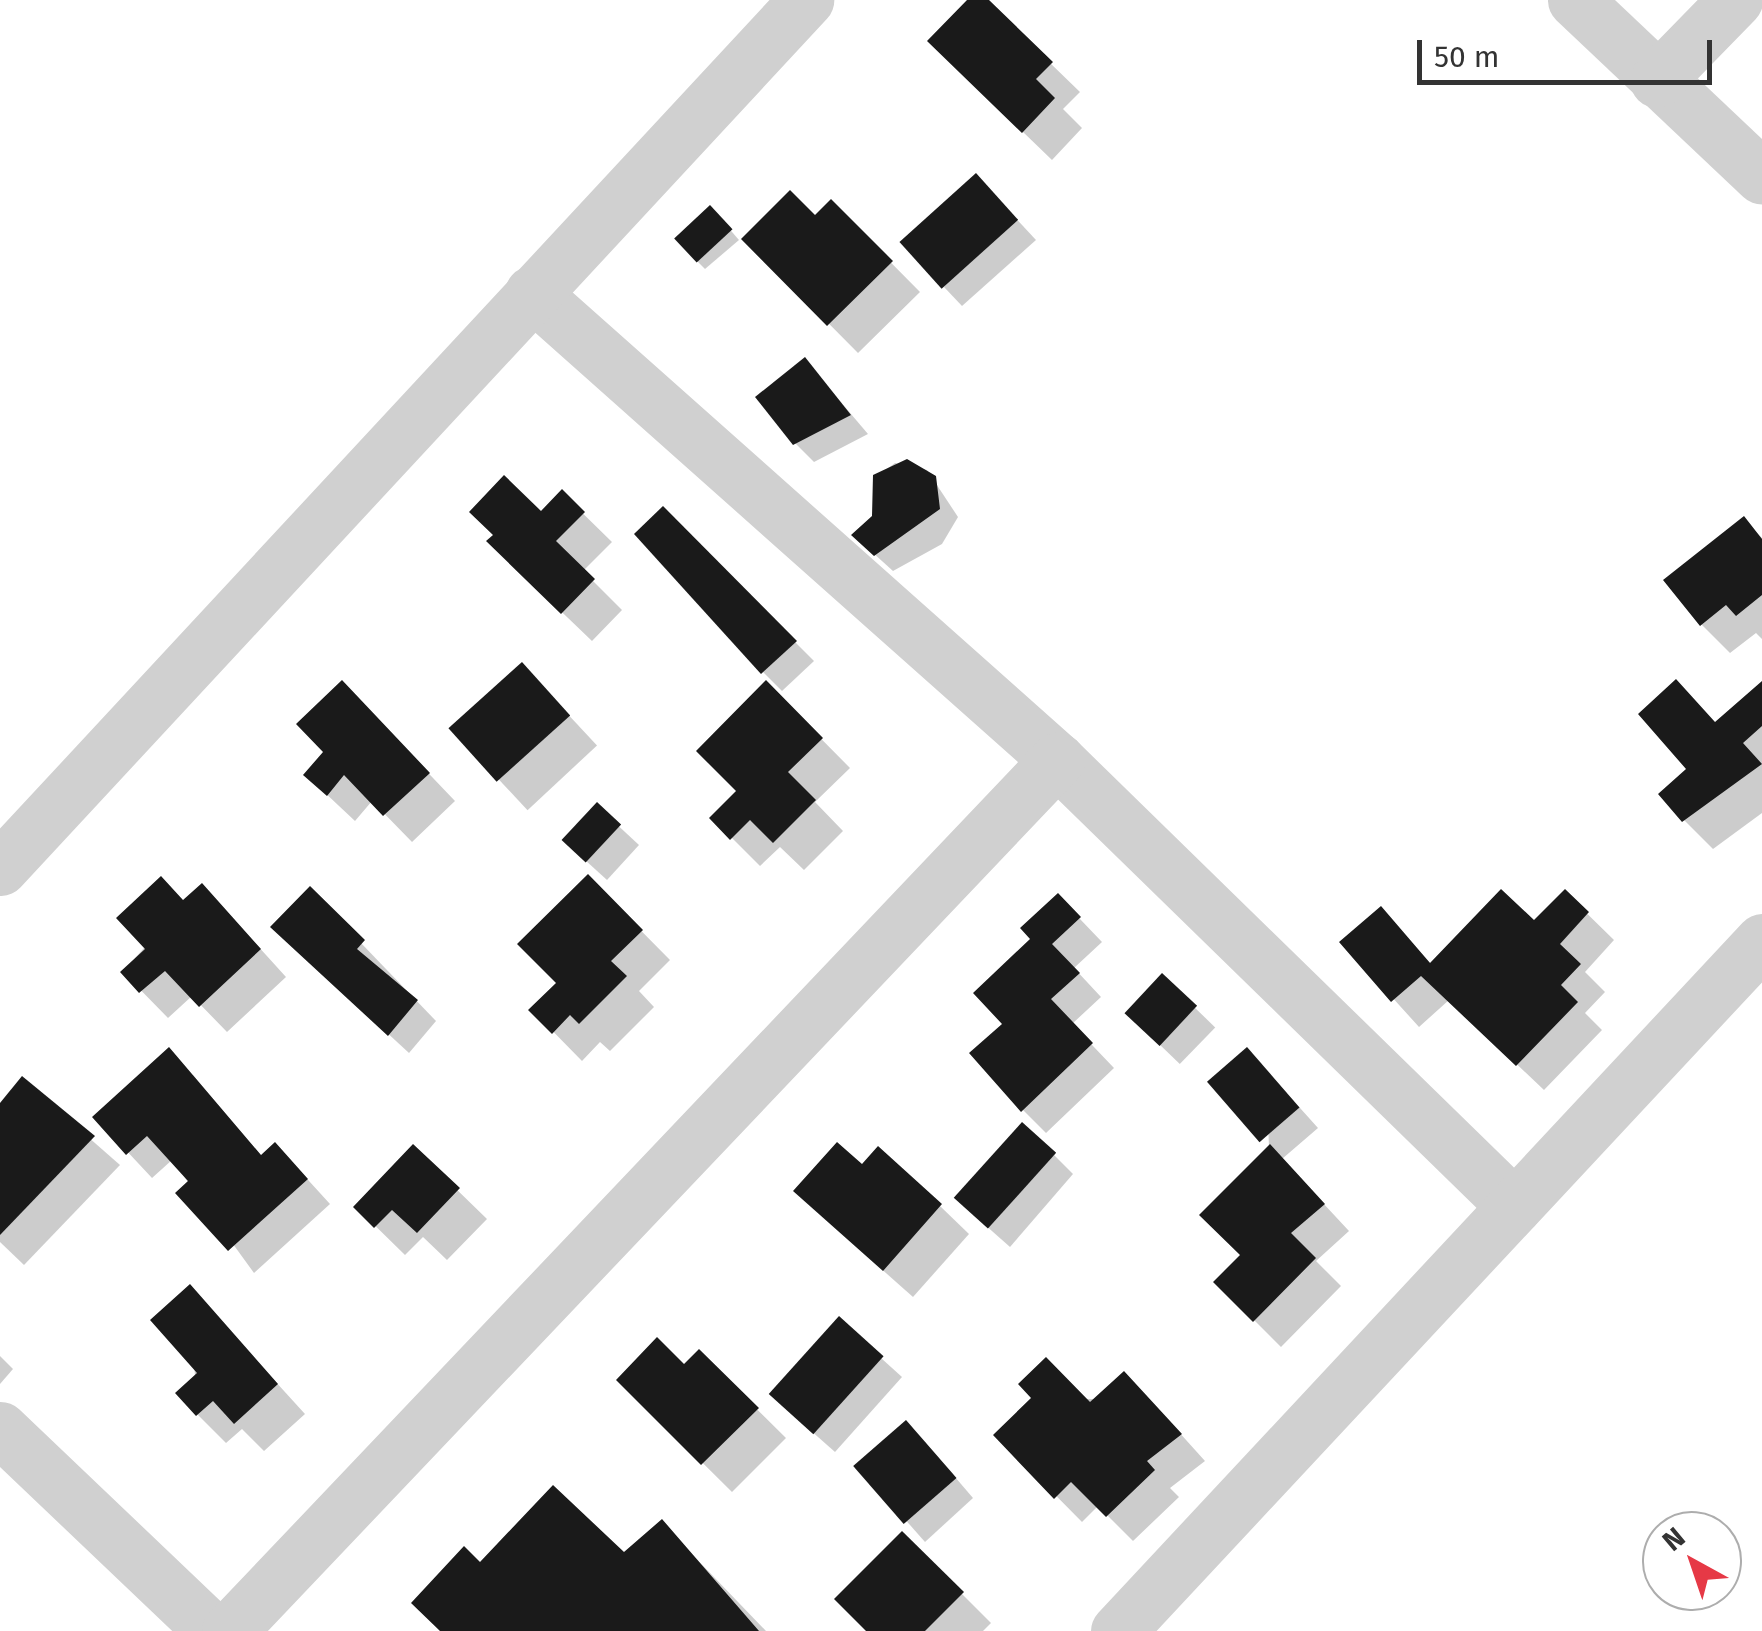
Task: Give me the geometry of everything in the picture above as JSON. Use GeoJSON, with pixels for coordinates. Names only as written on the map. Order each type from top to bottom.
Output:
{"type":"FeatureCollection","features":[{"type":"Feature","properties":{"kind":"street"},"geometry":{"type":"LineString","coordinates":[[0,868],[806,0]]}},
{"type":"Feature","properties":{"kind":"street"},"geometry":{"type":"LineString","coordinates":[[1575,0],[1762,177]]}},
{"type":"Feature","properties":{"kind":"street"},"geometry":{"type":"LineString","coordinates":[[1658,80],[1735,0]]}},
{"type":"Feature","properties":{"kind":"street"},"geometry":{"type":"LineString","coordinates":[[532,293],[1057,760],[1514,1206]]}},
{"type":"Feature","properties":{"kind":"street"},"geometry":{"type":"LineString","coordinates":[[229,1631],[1057,760]]}},
{"type":"Feature","properties":{"kind":"street"},"geometry":{"type":"LineString","coordinates":[[1118,1631],[1762,941]]}},
{"type":"Feature","properties":{"kind":"street"},"geometry":{"type":"LineString","coordinates":[[0,1429],[212,1631]]}},
{"type":"Feature","properties":{"kind":"building"},"geometry":{"type":"Polygon","coordinates":[[[967,0],[989,0],[1053,62],[1036,79],[1055,98],[1022,133],[927,41],[967,0]]]}},
{"type":"Feature","properties":{"kind":"building"},"geometry":{"type":"Polygon","coordinates":[[[976,173],[1018,220],[942,289],[899,242],[976,173]]]}},
{"type":"Feature","properties":{"kind":"building"},"geometry":{"type":"Polygon","coordinates":[[[790,190],[815,215],[831,199],[893,261],[827,326],[741,239],[790,190]]]}},
{"type":"Feature","properties":{"kind":"building"},"geometry":{"type":"Polygon","coordinates":[[[710,205],[733,229],[697,263],[674,238],[710,205]]]}},
{"type":"Feature","properties":{"kind":"building"},"geometry":{"type":"Polygon","coordinates":[[[805,357],[851,415],[793,445],[755,397],[805,357]]]}},
{"type":"Feature","properties":{"kind":"building"},"geometry":{"type":"Polygon","coordinates":[[[907,459],[936,476],[940,509],[874,556],[851,535],[872,516],[873,475],[907,459]]]}},
{"type":"Feature","properties":{"kind":"building"},"geometry":{"type":"Polygon","coordinates":[[[504,475],[541,511],[562,489],[585,512],[556,541],[595,579],[561,614],[486,541],[493,535],[469,512],[504,475]]]}},
{"type":"Feature","properties":{"kind":"building"},"geometry":{"type":"Polygon","coordinates":[[[663,506],[797,641],[761,674],[634,534],[663,506]]]}},
{"type":"Feature","properties":{"kind":"building"},"geometry":{"type":"Polygon","coordinates":[[[1744,516],[1762,539],[1762,595],[1736,616],[1726,605],[1700,626],[1663,580],[1744,516]]]}},
{"type":"Feature","properties":{"kind":"building"},"geometry":{"type":"Polygon","coordinates":[[[522,662],[570,716],[497,782],[448,728],[522,662]]]}},
{"type":"Feature","properties":{"kind":"building"},"geometry":{"type":"Polygon","coordinates":[[[1676,679],[1715,722],[1762,681],[1762,726],[1743,743],[1762,764],[1682,822],[1658,794],[1686,769],[1638,714],[1676,679]]]}},
{"type":"Feature","properties":{"kind":"building"},"geometry":{"type":"Polygon","coordinates":[[[342,680],[430,773],[383,816],[344,775],[327,796],[303,775],[323,752],[296,724],[342,680]]]}},
{"type":"Feature","properties":{"kind":"building"},"geometry":{"type":"Polygon","coordinates":[[[766,680],[823,738],[788,772],[816,800],[773,843],[750,820],[730,840],[709,818],[736,791],[696,751],[766,680]]]}},
{"type":"Feature","properties":{"kind":"building"},"geometry":{"type":"Polygon","coordinates":[[[597,802],[621,825],[586,863],[562,840],[597,802]]]}},
{"type":"Feature","properties":{"kind":"building"},"geometry":{"type":"Polygon","coordinates":[[[588,874],[643,930],[611,961],[627,976],[579,1024],[570,1015],[552,1034],[528,1010],[556,983],[517,944],[588,874]]]}},
{"type":"Feature","properties":{"kind":"building"},"geometry":{"type":"Polygon","coordinates":[[[161,876],[183,900],[202,883],[261,949],[199,1007],[165,971],[139,993],[120,972],[145,949],[116,918],[161,876]]]}},
{"type":"Feature","properties":{"kind":"building"},"geometry":{"type":"Polygon","coordinates":[[[310,886],[365,940],[357,949],[418,1000],[388,1036],[270,927],[310,886]]]}},
{"type":"Feature","properties":{"kind":"building"},"geometry":{"type":"Polygon","coordinates":[[[1501,889],[1534,920],[1565,889],[1589,912],[1560,944],[1581,964],[1561,985],[1578,1002],[1516,1066],[1421,976],[1391,1002],[1339,942],[1381,906],[1430,963],[1501,889]]]}},
{"type":"Feature","properties":{"kind":"building"},"geometry":{"type":"Polygon","coordinates":[[[1058,893],[1081,917],[1052,944],[1080,973],[1051,999],[1093,1043],[1021,1112],[969,1053],[1002,1024],[973,993],[1030,939],[1020,928],[1058,893]]]}},
{"type":"Feature","properties":{"kind":"building"},"geometry":{"type":"Polygon","coordinates":[[[1162,973],[1197,1006],[1160,1046],[1124,1013],[1162,973]]]}},
{"type":"Feature","properties":{"kind":"building"},"geometry":{"type":"Polygon","coordinates":[[[169,1047],[261,1155],[275,1142],[308,1179],[228,1251],[175,1193],[188,1181],[147,1136],[126,1155],[92,1117],[169,1047]]]}},
{"type":"Feature","properties":{"kind":"building"},"geometry":{"type":"Polygon","coordinates":[[[1247,1047],[1299,1107],[1259,1142],[1207,1082],[1247,1047]]]}},
{"type":"Feature","properties":{"kind":"building"},"geometry":{"type":"Polygon","coordinates":[[[22,1076],[95,1136],[0,1235],[0,1103],[22,1076]]]}},
{"type":"Feature","properties":{"kind":"building"},"geometry":{"type":"Polygon","coordinates":[[[1022,1122],[1056,1153],[988,1229],[954,1198],[1022,1122]]]}},
{"type":"Feature","properties":{"kind":"building"},"geometry":{"type":"Polygon","coordinates":[[[837,1142],[862,1164],[878,1146],[942,1204],[883,1271],[793,1191],[837,1142]]]}},
{"type":"Feature","properties":{"kind":"building"},"geometry":{"type":"Polygon","coordinates":[[[413,1144],[460,1188],[417,1233],[392,1210],[374,1228],[353,1207],[413,1144]]]}},
{"type":"Feature","properties":{"kind":"building"},"geometry":{"type":"Polygon","coordinates":[[[1270,1144],[1325,1204],[1291,1233],[1316,1258],[1253,1322],[1213,1282],[1240,1255],[1199,1215],[1270,1144]]]}},
{"type":"Feature","properties":{"kind":"building"},"geometry":{"type":"Polygon","coordinates":[[[190,1284],[278,1384],[234,1424],[213,1401],[196,1416],[175,1393],[197,1373],[150,1320],[190,1284]]]}},
{"type":"Feature","properties":{"kind":"building"},"geometry":{"type":"Polygon","coordinates":[[[839,1316],[884,1356],[813,1434],[769,1394],[839,1316]]]}},
{"type":"Feature","properties":{"kind":"building"},"geometry":{"type":"Polygon","coordinates":[[[657,1337],[684,1364],[699,1349],[759,1408],[701,1465],[616,1380],[657,1337]]]}},
{"type":"Feature","properties":{"kind":"building"},"geometry":{"type":"Polygon","coordinates":[[[1046,1357],[1090,1402],[1124,1371],[1182,1434],[1147,1461],[1155,1470],[1106,1517],[1071,1482],[1054,1499],[993,1435],[1031,1398],[1018,1384],[1046,1357]]]}},
{"type":"Feature","properties":{"kind":"building"},"geometry":{"type":"Polygon","coordinates":[[[906,1420],[957,1478],[904,1524],[853,1466],[906,1420]]]}},
{"type":"Feature","properties":{"kind":"building"},"geometry":{"type":"Polygon","coordinates":[[[553,1485],[624,1552],[662,1519],[759,1631],[440,1631],[411,1603],[464,1546],[480,1562],[553,1485]]]}},
{"type":"Feature","properties":{"kind":"building"},"geometry":{"type":"Polygon","coordinates":[[[902,1531],[964,1592],[925,1631],[866,1631],[834,1599],[902,1531]]]}}]}
